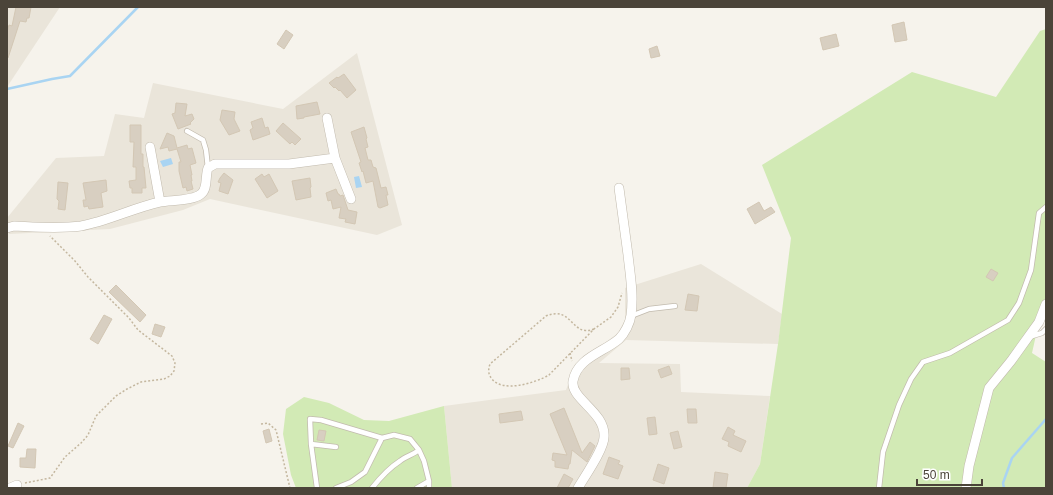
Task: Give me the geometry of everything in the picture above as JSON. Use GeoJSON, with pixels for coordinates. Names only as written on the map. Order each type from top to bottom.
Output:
{"type":"FeatureCollection","features":[{"type":"Feature","properties":{"kind":"street"},"geometry":{"type":"LineString","coordinates":[[327,118],[335,158],[351,199]]}},
{"type":"Feature","properties":{"kind":"street"},"geometry":{"type":"LineString","coordinates":[[150,147],[160,202]]}},
{"type":"Feature","properties":{"kind":"street"},"geometry":{"type":"LineString","coordinates":[[7,228],[14,226],[81,226],[160,202],[197,197],[203,193],[205,188],[208,168],[215,164],[289,164],[335,158]]}},
{"type":"Feature","properties":{"kind":"street"},"geometry":{"type":"LineString","coordinates":[[578,488],[602,446],[604,437],[603,426],[598,417],[580,398],[575,389],[573,383],[574,378],[583,363],[619,338],[624,332],[631,316],[631,281],[619,188]]}},
{"type":"Feature","properties":{"kind":"street"},"geometry":{"type":"LineString","coordinates":[[966,488],[969,466],[989,388],[1039,322],[1046,304]]}},
{"type":"Feature","properties":{"kind":"lane"},"geometry":{"type":"LineString","coordinates":[[187,131],[203,140],[208,168]]}},
{"type":"Feature","properties":{"kind":"lane"},"geometry":{"type":"LineString","coordinates":[[879,488],[883,452],[899,405],[911,379],[923,362],[950,353],[1008,320],[1019,303],[1031,270],[1039,213],[1046,207]]}},
{"type":"Feature","properties":{"kind":"lane"},"geometry":{"type":"LineString","coordinates":[[631,316],[649,309],[675,306]]}},
{"type":"Feature","properties":{"kind":"lane"},"geometry":{"type":"LineString","coordinates":[[1028,338],[1042,333],[1046,329]]}},
{"type":"Feature","properties":{"kind":"lane"},"geometry":{"type":"LineString","coordinates":[[317,488],[311,444],[310,419],[321,420],[382,438],[394,435],[410,439],[419,450],[424,461],[429,481],[429,488]]}},
{"type":"Feature","properties":{"kind":"lane"},"geometry":{"type":"LineString","coordinates":[[336,488],[351,482],[365,472],[373,459],[382,438]]}},
{"type":"Feature","properties":{"kind":"lane"},"geometry":{"type":"LineString","coordinates":[[311,444],[336,447]]}},
{"type":"Feature","properties":{"kind":"lane"},"geometry":{"type":"LineString","coordinates":[[372,488],[378,480],[401,460],[419,450]]}},
{"type":"Feature","properties":{"kind":"lane"},"geometry":{"type":"LineString","coordinates":[[416,488],[429,481]]}},
{"type":"Feature","properties":{"kind":"path"},"geometry":{"type":"LineString","coordinates":[[13,486],[50,478],[65,457],[88,435],[96,416],[116,396],[141,382],[164,379],[170,376],[174,371],[175,363],[172,356],[138,330],[40,226]]}},
{"type":"Feature","properties":{"kind":"path"},"geometry":{"type":"LineString","coordinates":[[594,329],[587,331],[580,330],[566,316],[560,313],[552,313],[546,316],[490,364],[488,369],[489,375],[495,383],[502,386],[515,386],[549,376],[594,329],[611,317],[618,307],[624,283],[631,281]]}},
{"type":"Feature","properties":{"kind":"path"},"geometry":{"type":"LineString","coordinates":[[261,424],[268,422],[276,430],[290,488]]}},
{"type":"Feature","properties":{"kind":"shaded area"},"geometry":{"type":"Polygon","coordinates":[[[7,7],[60,7],[7,87],[7,7]]]}},
{"type":"Feature","properties":{"kind":"shaded area"},"geometry":{"type":"Polygon","coordinates":[[[357,53],[402,225],[377,235],[210,199],[183,210],[110,229],[9,234],[7,218],[56,158],[104,156],[115,114],[144,118],[153,83],[283,109],[357,53]]]}},
{"type":"Feature","properties":{"kind":"shaded area"},"geometry":{"type":"Polygon","coordinates":[[[701,264],[782,314],[778,344],[626,340],[599,363],[680,364],[681,392],[770,396],[760,464],[747,488],[452,488],[444,406],[566,390],[575,365],[618,333],[625,320],[625,288],[701,264]]]}},
{"type":"Feature","properties":{"kind":"green space"},"geometry":{"type":"Polygon","coordinates":[[[1046,29],[1046,296],[1032,353],[1046,362],[1046,488],[747,488],[760,464],[778,344],[791,238],[762,165],[912,72],[996,97],[1040,31],[1046,29]]]}},
{"type":"Feature","properties":{"kind":"green space"},"geometry":{"type":"Polygon","coordinates":[[[304,397],[329,403],[364,420],[389,421],[444,406],[452,488],[296,488],[291,475],[283,434],[286,409],[304,397]]]}},
{"type":"Feature","properties":{"kind":"water"},"geometry":{"type":"Polygon","coordinates":[[[171,158],[173,164],[163,167],[160,161],[171,158]]]}},
{"type":"Feature","properties":{"kind":"water"},"geometry":{"type":"Polygon","coordinates":[[[359,176],[362,187],[356,188],[354,177],[359,176]]]}},
{"type":"Feature","properties":{"kind":"building"},"geometry":{"type":"Polygon","coordinates":[[[16,7],[31,7],[29,18],[27,18],[26,22],[20,21],[8,58],[7,32],[9,25],[12,26],[16,7]]]}},
{"type":"Feature","properties":{"kind":"building"},"geometry":{"type":"Polygon","coordinates":[[[904,22],[907,40],[895,42],[892,25],[904,22]]]}},
{"type":"Feature","properties":{"kind":"building"},"geometry":{"type":"Polygon","coordinates":[[[286,30],[293,35],[284,49],[277,44],[286,30]]]}},
{"type":"Feature","properties":{"kind":"building"},"geometry":{"type":"Polygon","coordinates":[[[836,34],[839,46],[823,50],[820,38],[836,34]]]}},
{"type":"Feature","properties":{"kind":"building"},"geometry":{"type":"Polygon","coordinates":[[[657,46],[660,56],[651,58],[649,49],[657,46]]]}},
{"type":"Feature","properties":{"kind":"building"},"geometry":{"type":"Polygon","coordinates":[[[344,74],[356,90],[347,98],[340,90],[339,91],[335,87],[334,88],[329,83],[344,74]]]}},
{"type":"Feature","properties":{"kind":"building"},"geometry":{"type":"Polygon","coordinates":[[[317,102],[320,114],[297,119],[296,106],[317,102]]]}},
{"type":"Feature","properties":{"kind":"building"},"geometry":{"type":"Polygon","coordinates":[[[176,103],[187,104],[185,116],[192,114],[194,119],[190,123],[191,124],[178,129],[172,114],[175,113],[176,103]]]}},
{"type":"Feature","properties":{"kind":"building"},"geometry":{"type":"Polygon","coordinates":[[[222,110],[235,112],[234,119],[240,131],[229,135],[220,120],[222,110]]]}},
{"type":"Feature","properties":{"kind":"building"},"geometry":{"type":"Polygon","coordinates":[[[262,118],[265,128],[268,127],[270,134],[253,140],[250,130],[253,128],[251,122],[262,118]]]}},
{"type":"Feature","properties":{"kind":"building"},"geometry":{"type":"Polygon","coordinates":[[[283,123],[301,139],[295,145],[292,142],[290,144],[276,131],[283,123]]]}},
{"type":"Feature","properties":{"kind":"building"},"geometry":{"type":"Polygon","coordinates":[[[130,125],[141,125],[141,154],[143,154],[146,188],[142,188],[142,193],[132,193],[132,188],[130,188],[129,181],[136,180],[136,167],[133,167],[134,142],[130,142],[130,125]]]}},
{"type":"Feature","properties":{"kind":"building"},"geometry":{"type":"Polygon","coordinates":[[[364,127],[367,138],[368,147],[365,148],[368,160],[371,160],[373,167],[376,168],[381,188],[386,187],[388,195],[386,195],[388,205],[380,208],[378,207],[373,181],[366,183],[351,132],[364,127]]]}},
{"type":"Feature","properties":{"kind":"building"},"geometry":{"type":"Polygon","coordinates":[[[167,133],[174,136],[177,148],[187,145],[188,149],[192,148],[196,163],[190,165],[193,189],[187,191],[186,187],[183,188],[179,171],[179,162],[181,162],[177,149],[169,151],[168,147],[160,149],[167,133]]]}},
{"type":"Feature","properties":{"kind":"building"},"geometry":{"type":"Polygon","coordinates":[[[224,173],[233,180],[228,194],[219,191],[221,183],[218,182],[224,173]]]}},
{"type":"Feature","properties":{"kind":"building"},"geometry":{"type":"Polygon","coordinates":[[[262,174],[264,177],[269,174],[278,191],[267,198],[255,179],[262,174]]]}},
{"type":"Feature","properties":{"kind":"building"},"geometry":{"type":"Polygon","coordinates":[[[310,178],[311,197],[296,200],[292,181],[310,178]]]}},
{"type":"Feature","properties":{"kind":"building"},"geometry":{"type":"Polygon","coordinates":[[[106,180],[107,191],[101,193],[103,207],[89,209],[88,206],[84,207],[83,200],[86,200],[83,183],[106,180]]]}},
{"type":"Feature","properties":{"kind":"building"},"geometry":{"type":"Polygon","coordinates":[[[58,182],[68,183],[65,210],[58,209],[58,182]]]}},
{"type":"Feature","properties":{"kind":"building"},"geometry":{"type":"Polygon","coordinates":[[[336,189],[340,196],[343,195],[348,210],[357,212],[355,224],[345,222],[346,219],[339,218],[341,207],[333,209],[331,200],[328,201],[326,193],[336,189]]]}},
{"type":"Feature","properties":{"kind":"building"},"geometry":{"type":"Polygon","coordinates":[[[759,202],[764,211],[771,207],[775,212],[755,224],[747,209],[759,202]]]}},
{"type":"Feature","properties":{"kind":"building"},"geometry":{"type":"Polygon","coordinates":[[[991,269],[998,273],[993,281],[986,277],[991,269]]]}},
{"type":"Feature","properties":{"kind":"building"},"geometry":{"type":"Polygon","coordinates":[[[116,285],[146,315],[140,322],[109,292],[116,285]]]}},
{"type":"Feature","properties":{"kind":"building"},"geometry":{"type":"Polygon","coordinates":[[[688,294],[699,296],[697,311],[685,310],[688,294]]]}},
{"type":"Feature","properties":{"kind":"building"},"geometry":{"type":"Polygon","coordinates":[[[104,315],[112,319],[98,344],[90,339],[104,315]]]}},
{"type":"Feature","properties":{"kind":"building"},"geometry":{"type":"Polygon","coordinates":[[[155,324],[165,327],[161,337],[152,334],[155,324]]]}},
{"type":"Feature","properties":{"kind":"building"},"geometry":{"type":"Polygon","coordinates":[[[669,366],[672,374],[661,378],[658,370],[669,366]]]}},
{"type":"Feature","properties":{"kind":"building"},"geometry":{"type":"Polygon","coordinates":[[[621,368],[629,368],[630,379],[621,380],[621,368]]]}},
{"type":"Feature","properties":{"kind":"building"},"geometry":{"type":"Polygon","coordinates":[[[564,408],[582,453],[590,442],[595,446],[587,462],[572,450],[568,469],[555,467],[555,461],[552,460],[553,453],[567,455],[550,414],[564,408]]]}},
{"type":"Feature","properties":{"kind":"building"},"geometry":{"type":"Polygon","coordinates":[[[687,409],[696,409],[697,423],[688,423],[687,409]]]}},
{"type":"Feature","properties":{"kind":"building"},"geometry":{"type":"Polygon","coordinates":[[[521,411],[523,420],[500,423],[499,414],[521,411]]]}},
{"type":"Feature","properties":{"kind":"building"},"geometry":{"type":"Polygon","coordinates":[[[655,417],[657,434],[649,435],[647,418],[655,417]]]}},
{"type":"Feature","properties":{"kind":"building"},"geometry":{"type":"Polygon","coordinates":[[[18,423],[24,426],[13,448],[8,446],[18,423]]]}},
{"type":"Feature","properties":{"kind":"building"},"geometry":{"type":"Polygon","coordinates":[[[728,427],[735,431],[733,435],[746,441],[741,452],[728,446],[729,442],[722,439],[728,427]]]}},
{"type":"Feature","properties":{"kind":"building"},"geometry":{"type":"Polygon","coordinates":[[[269,429],[272,441],[266,443],[263,431],[269,429]]]}},
{"type":"Feature","properties":{"kind":"building"},"geometry":{"type":"Polygon","coordinates":[[[319,430],[326,431],[324,441],[317,440],[319,430]]]}},
{"type":"Feature","properties":{"kind":"building"},"geometry":{"type":"Polygon","coordinates":[[[678,431],[682,447],[674,449],[670,433],[678,431]]]}},
{"type":"Feature","properties":{"kind":"building"},"geometry":{"type":"Polygon","coordinates":[[[27,449],[36,449],[35,468],[20,467],[20,458],[26,458],[27,449]]]}},
{"type":"Feature","properties":{"kind":"building"},"geometry":{"type":"Polygon","coordinates":[[[609,457],[620,461],[618,464],[623,466],[618,479],[603,474],[609,457]]]}},
{"type":"Feature","properties":{"kind":"building"},"geometry":{"type":"Polygon","coordinates":[[[658,464],[669,468],[664,484],[653,480],[658,464]]]}},
{"type":"Feature","properties":{"kind":"building"},"geometry":{"type":"Polygon","coordinates":[[[715,472],[728,474],[726,488],[713,488],[715,472]]]}},
{"type":"Feature","properties":{"kind":"building"},"geometry":{"type":"Polygon","coordinates":[[[564,474],[573,479],[568,488],[557,488],[564,474]]]}},
{"type":"Feature","properties":{"kind":"waterway"},"geometry":{"type":"LineString","coordinates":[[7,89],[70,76],[138,7]]}},
{"type":"Feature","properties":{"kind":"waterway"},"geometry":{"type":"LineString","coordinates":[[1004,488],[1003,483],[1012,458],[1046,419]]}}]}
